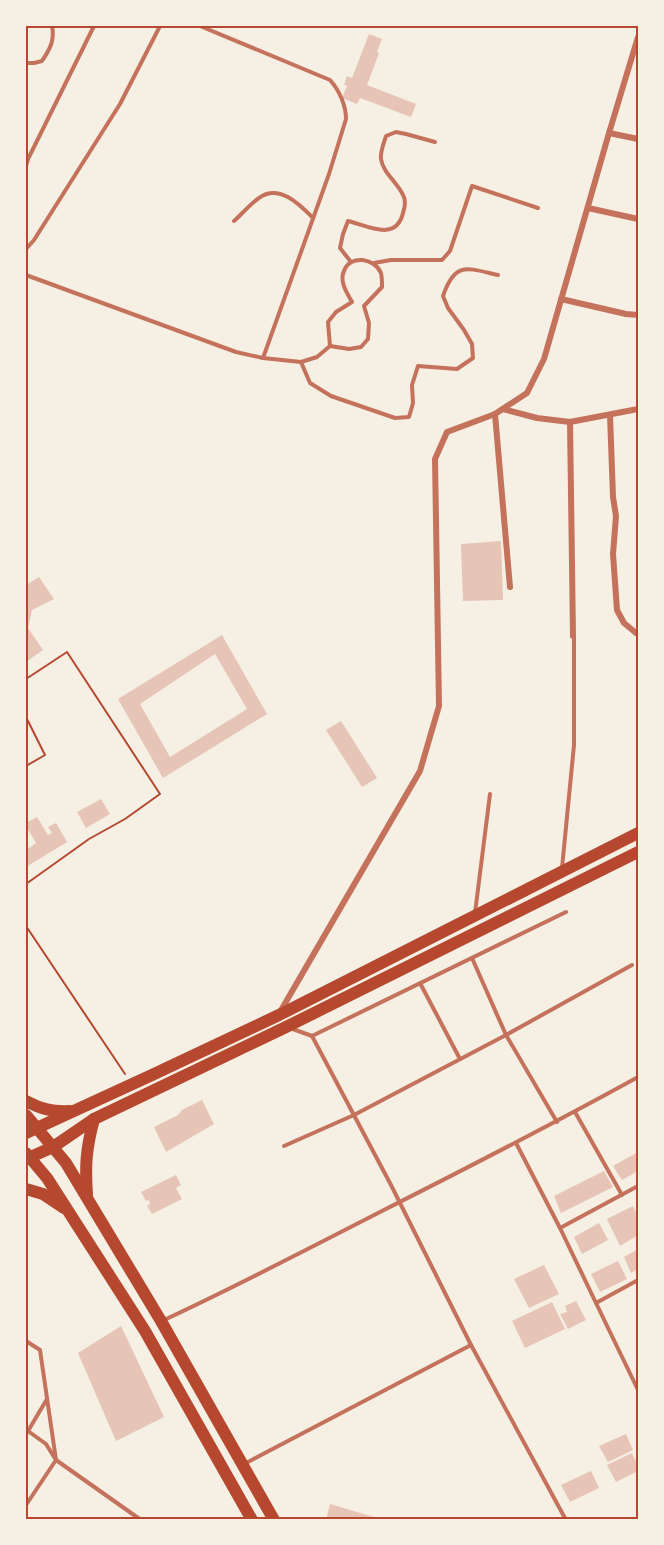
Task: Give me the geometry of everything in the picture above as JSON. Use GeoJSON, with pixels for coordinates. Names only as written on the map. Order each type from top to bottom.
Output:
{"type":"FeatureCollection","features":[{"type":"Feature","properties":{"kind":"main road"},"geometry":{"type":"LineString","coordinates":[[31,1131],[279,1015],[638,833]]}},
{"type":"Feature","properties":{"kind":"main road"},"geometry":{"type":"LineString","coordinates":[[252,1520],[145,1331],[47,1178],[27,1156],[53,1147],[94,1119],[286,1027],[639,852]]}},
{"type":"Feature","properties":{"kind":"main road"},"geometry":{"type":"LineString","coordinates":[[279,1015],[286,1027]]}},
{"type":"Feature","properties":{"kind":"main road"},"geometry":{"type":"LineString","coordinates":[[26,1101],[56,1112],[77,1110]]}},
{"type":"Feature","properties":{"kind":"main road"},"geometry":{"type":"LineString","coordinates":[[26,1115],[31,1131],[53,1147],[66,1163],[161,1321],[274,1520]]}},
{"type":"Feature","properties":{"kind":"main road"},"geometry":{"type":"LineString","coordinates":[[88,1200],[87,1144],[94,1119]]}},
{"type":"Feature","properties":{"kind":"main road"},"geometry":{"type":"LineString","coordinates":[[26,1189],[43,1194],[67,1210]]}},
{"type":"Feature","properties":{"kind":"street"},"geometry":{"type":"LineString","coordinates":[[279,1015],[300,975],[420,771],[438,706],[435,459],[447,432],[495,414],[527,393],[544,359],[609,133],[636,55],[639,37]]}},
{"type":"Feature","properties":{"kind":"street"},"geometry":{"type":"LineString","coordinates":[[609,133],[639,140]]}},
{"type":"Feature","properties":{"kind":"street"},"geometry":{"type":"LineString","coordinates":[[588,208],[639,219]]}},
{"type":"Feature","properties":{"kind":"street"},"geometry":{"type":"LineString","coordinates":[[561,299],[639,315]]}},
{"type":"Feature","properties":{"kind":"street"},"geometry":{"type":"LineString","coordinates":[[503,409],[537,418],[570,422],[639,409]]}},
{"type":"Feature","properties":{"kind":"street"},"geometry":{"type":"LineString","coordinates":[[495,414],[510,587]]}},
{"type":"Feature","properties":{"kind":"street"},"geometry":{"type":"LineString","coordinates":[[610,415],[616,516],[613,554],[617,610],[624,623],[636,633]]}},
{"type":"Feature","properties":{"kind":"street"},"geometry":{"type":"LineString","coordinates":[[570,422],[573,636]]}},
{"type":"Feature","properties":{"kind":"lane"},"geometry":{"type":"LineString","coordinates":[[26,63],[42,61],[53,44],[52,26]]}},
{"type":"Feature","properties":{"kind":"lane"},"geometry":{"type":"LineString","coordinates":[[26,166],[94,26]]}},
{"type":"Feature","properties":{"kind":"lane"},"geometry":{"type":"LineString","coordinates":[[26,249],[34,240],[120,104],[160,26]]}},
{"type":"Feature","properties":{"kind":"lane"},"geometry":{"type":"LineString","coordinates":[[200,26],[330,80],[336,86],[346,111],[346,118],[329,174],[263,358]]}},
{"type":"Feature","properties":{"kind":"lane"},"geometry":{"type":"LineString","coordinates":[[351,262],[340,248],[348,221],[388,231],[399,225],[403,213],[405,198],[397,183],[385,171],[381,159],[386,136],[396,132],[435,142]]}},
{"type":"Feature","properties":{"kind":"lane"},"geometry":{"type":"LineString","coordinates":[[330,346],[328,322],[336,312],[351,302],[345,291],[343,280],[344,271],[351,262],[361,259],[374,263],[442,260],[450,251],[472,186],[538,208]]}},
{"type":"Feature","properties":{"kind":"lane"},"geometry":{"type":"LineString","coordinates":[[234,221],[258,198],[276,194],[284,195],[295,201],[314,218]]}},
{"type":"Feature","properties":{"kind":"lane"},"geometry":{"type":"LineString","coordinates":[[26,275],[236,352],[263,358],[301,362],[317,357],[330,346],[349,349],[361,347],[368,339],[369,323],[364,306],[382,287],[381,273],[374,263]]}},
{"type":"Feature","properties":{"kind":"lane"},"geometry":{"type":"LineString","coordinates":[[301,362],[310,383],[331,396],[395,418],[409,417],[413,403],[412,385],[418,366],[457,369],[472,358],[472,344],[448,308],[443,296],[452,275],[460,270],[474,270],[498,275]]}},
{"type":"Feature","properties":{"kind":"lane"},"geometry":{"type":"LineString","coordinates":[[562,872],[574,745],[573,636]]}},
{"type":"Feature","properties":{"kind":"lane"},"geometry":{"type":"LineString","coordinates":[[475,916],[490,794]]}},
{"type":"Feature","properties":{"kind":"lane"},"geometry":{"type":"LineString","coordinates":[[312,1036],[566,912]]}},
{"type":"Feature","properties":{"kind":"lane"},"geometry":{"type":"LineString","coordinates":[[472,958],[506,1035],[557,1122]]}},
{"type":"Feature","properties":{"kind":"lane"},"geometry":{"type":"LineString","coordinates":[[284,1146],[354,1115],[506,1035],[632,964]]}},
{"type":"Feature","properties":{"kind":"lane"},"geometry":{"type":"LineString","coordinates":[[420,983],[460,1059]]}},
{"type":"Feature","properties":{"kind":"lane"},"geometry":{"type":"LineString","coordinates":[[286,1027],[312,1036],[471,1345],[566,1520]]}},
{"type":"Feature","properties":{"kind":"lane"},"geometry":{"type":"LineString","coordinates":[[161,1321],[399,1203],[638,1079]]}},
{"type":"Feature","properties":{"kind":"lane"},"geometry":{"type":"LineString","coordinates":[[575,1112],[622,1195]]}},
{"type":"Feature","properties":{"kind":"lane"},"geometry":{"type":"LineString","coordinates":[[516,1143],[639,1390]]}},
{"type":"Feature","properties":{"kind":"lane"},"geometry":{"type":"LineString","coordinates":[[560,1228],[639,1186]]}},
{"type":"Feature","properties":{"kind":"lane"},"geometry":{"type":"LineString","coordinates":[[596,1303],[639,1280]]}},
{"type":"Feature","properties":{"kind":"lane"},"geometry":{"type":"LineString","coordinates":[[26,1341],[40,1350],[56,1460],[26,1505]]}},
{"type":"Feature","properties":{"kind":"lane"},"geometry":{"type":"LineString","coordinates":[[242,1464],[471,1345]]}},
{"type":"Feature","properties":{"kind":"lane"},"geometry":{"type":"LineString","coordinates":[[47,1399],[27,1432],[46,1444],[56,1460],[141,1520]]}},
{"type":"Feature","properties":{"kind":"path"},"geometry":{"type":"LineString","coordinates":[[26,679],[67,652],[160,794],[125,819],[89,839],[26,884]]}},
{"type":"Feature","properties":{"kind":"path"},"geometry":{"type":"LineString","coordinates":[[26,717],[45,755],[26,766]]}},
{"type":"Feature","properties":{"kind":"path"},"geometry":{"type":"LineString","coordinates":[[26,915],[26,926],[131,1084]]}},
{"type":"Feature","properties":{"kind":"building"},"geometry":{"type":"Polygon","coordinates":[[[369,34],[382,39],[367,85],[416,104],[411,117],[360,98],[357,104],[342,98],[347,86],[344,85],[347,76],[352,78],[369,34]]]}},
{"type":"Feature","properties":{"kind":"building"},"geometry":{"type":"Polygon","coordinates":[[[501,541],[503,600],[463,601],[461,544],[501,541]]]}},
{"type":"Feature","properties":{"kind":"building"},"geometry":{"type":"Polygon","coordinates":[[[39,577],[54,599],[32,610],[28,628],[43,650],[26,662],[26,585],[39,577]]]}},
{"type":"Feature","properties":{"kind":"building"},"geometry":{"type":"Polygon","coordinates":[[[222,635],[267,714],[163,778],[118,699],[222,635]],[[215,654],[140,704],[170,757],[247,709],[215,654]]]}},
{"type":"Feature","properties":{"kind":"building"},"geometry":{"type":"Polygon","coordinates":[[[341,721],[377,778],[362,787],[326,730],[341,721]]]}},
{"type":"Feature","properties":{"kind":"building"},"geometry":{"type":"Polygon","coordinates":[[[101,799],[110,814],[86,828],[77,812],[101,799]]]}},
{"type":"Feature","properties":{"kind":"building"},"geometry":{"type":"Polygon","coordinates":[[[37,817],[48,835],[52,833],[48,827],[56,823],[67,842],[26,867],[26,850],[36,843],[26,823],[37,817]]]}},
{"type":"Feature","properties":{"kind":"building"},"geometry":{"type":"Polygon","coordinates":[[[202,1100],[214,1124],[166,1152],[154,1127],[202,1100]]]}},
{"type":"Feature","properties":{"kind":"building"},"geometry":{"type":"Polygon","coordinates":[[[638,1152],[638,1171],[622,1180],[613,1166],[638,1152]]]}},
{"type":"Feature","properties":{"kind":"building"},"geometry":{"type":"Polygon","coordinates":[[[604,1171],[613,1187],[561,1213],[554,1196],[604,1171]]]}},
{"type":"Feature","properties":{"kind":"building"},"geometry":{"type":"Polygon","coordinates":[[[176,1175],[181,1185],[176,1188],[182,1199],[152,1214],[147,1206],[150,1204],[149,1200],[146,1201],[141,1192],[176,1175]]]}},
{"type":"Feature","properties":{"kind":"building"},"geometry":{"type":"Polygon","coordinates":[[[633,1206],[638,1217],[638,1235],[620,1246],[607,1219],[633,1206]]]}},
{"type":"Feature","properties":{"kind":"building"},"geometry":{"type":"Polygon","coordinates":[[[599,1223],[608,1240],[582,1254],[574,1237],[599,1223]]]}},
{"type":"Feature","properties":{"kind":"building"},"geometry":{"type":"Polygon","coordinates":[[[638,1249],[638,1269],[631,1273],[624,1257],[638,1249]]]}},
{"type":"Feature","properties":{"kind":"building"},"geometry":{"type":"Polygon","coordinates":[[[618,1261],[627,1279],[600,1292],[591,1274],[618,1261]]]}},
{"type":"Feature","properties":{"kind":"building"},"geometry":{"type":"Polygon","coordinates":[[[544,1265],[559,1294],[529,1308],[514,1279],[544,1265]]]}},
{"type":"Feature","properties":{"kind":"building"},"geometry":{"type":"Polygon","coordinates":[[[576,1301],[586,1320],[568,1329],[560,1314],[567,1312],[565,1306],[576,1301]]]}},
{"type":"Feature","properties":{"kind":"building"},"geometry":{"type":"Polygon","coordinates":[[[552,1302],[565,1329],[525,1348],[512,1321],[552,1302]]]}},
{"type":"Feature","properties":{"kind":"building"},"geometry":{"type":"Polygon","coordinates":[[[121,1326],[164,1417],[116,1441],[78,1353],[121,1326]]]}},
{"type":"Feature","properties":{"kind":"building"},"geometry":{"type":"Polygon","coordinates":[[[626,1434],[633,1450],[608,1462],[599,1446],[626,1434]]]}},
{"type":"Feature","properties":{"kind":"building"},"geometry":{"type":"Polygon","coordinates":[[[632,1453],[638,1471],[616,1482],[607,1465],[632,1453]]]}},
{"type":"Feature","properties":{"kind":"building"},"geometry":{"type":"Polygon","coordinates":[[[591,1471],[599,1488],[570,1502],[561,1485],[591,1471]]]}},
{"type":"Feature","properties":{"kind":"building"},"geometry":{"type":"Polygon","coordinates":[[[330,1504],[381,1519],[381,1520],[326,1520],[330,1504]]]}}]}
